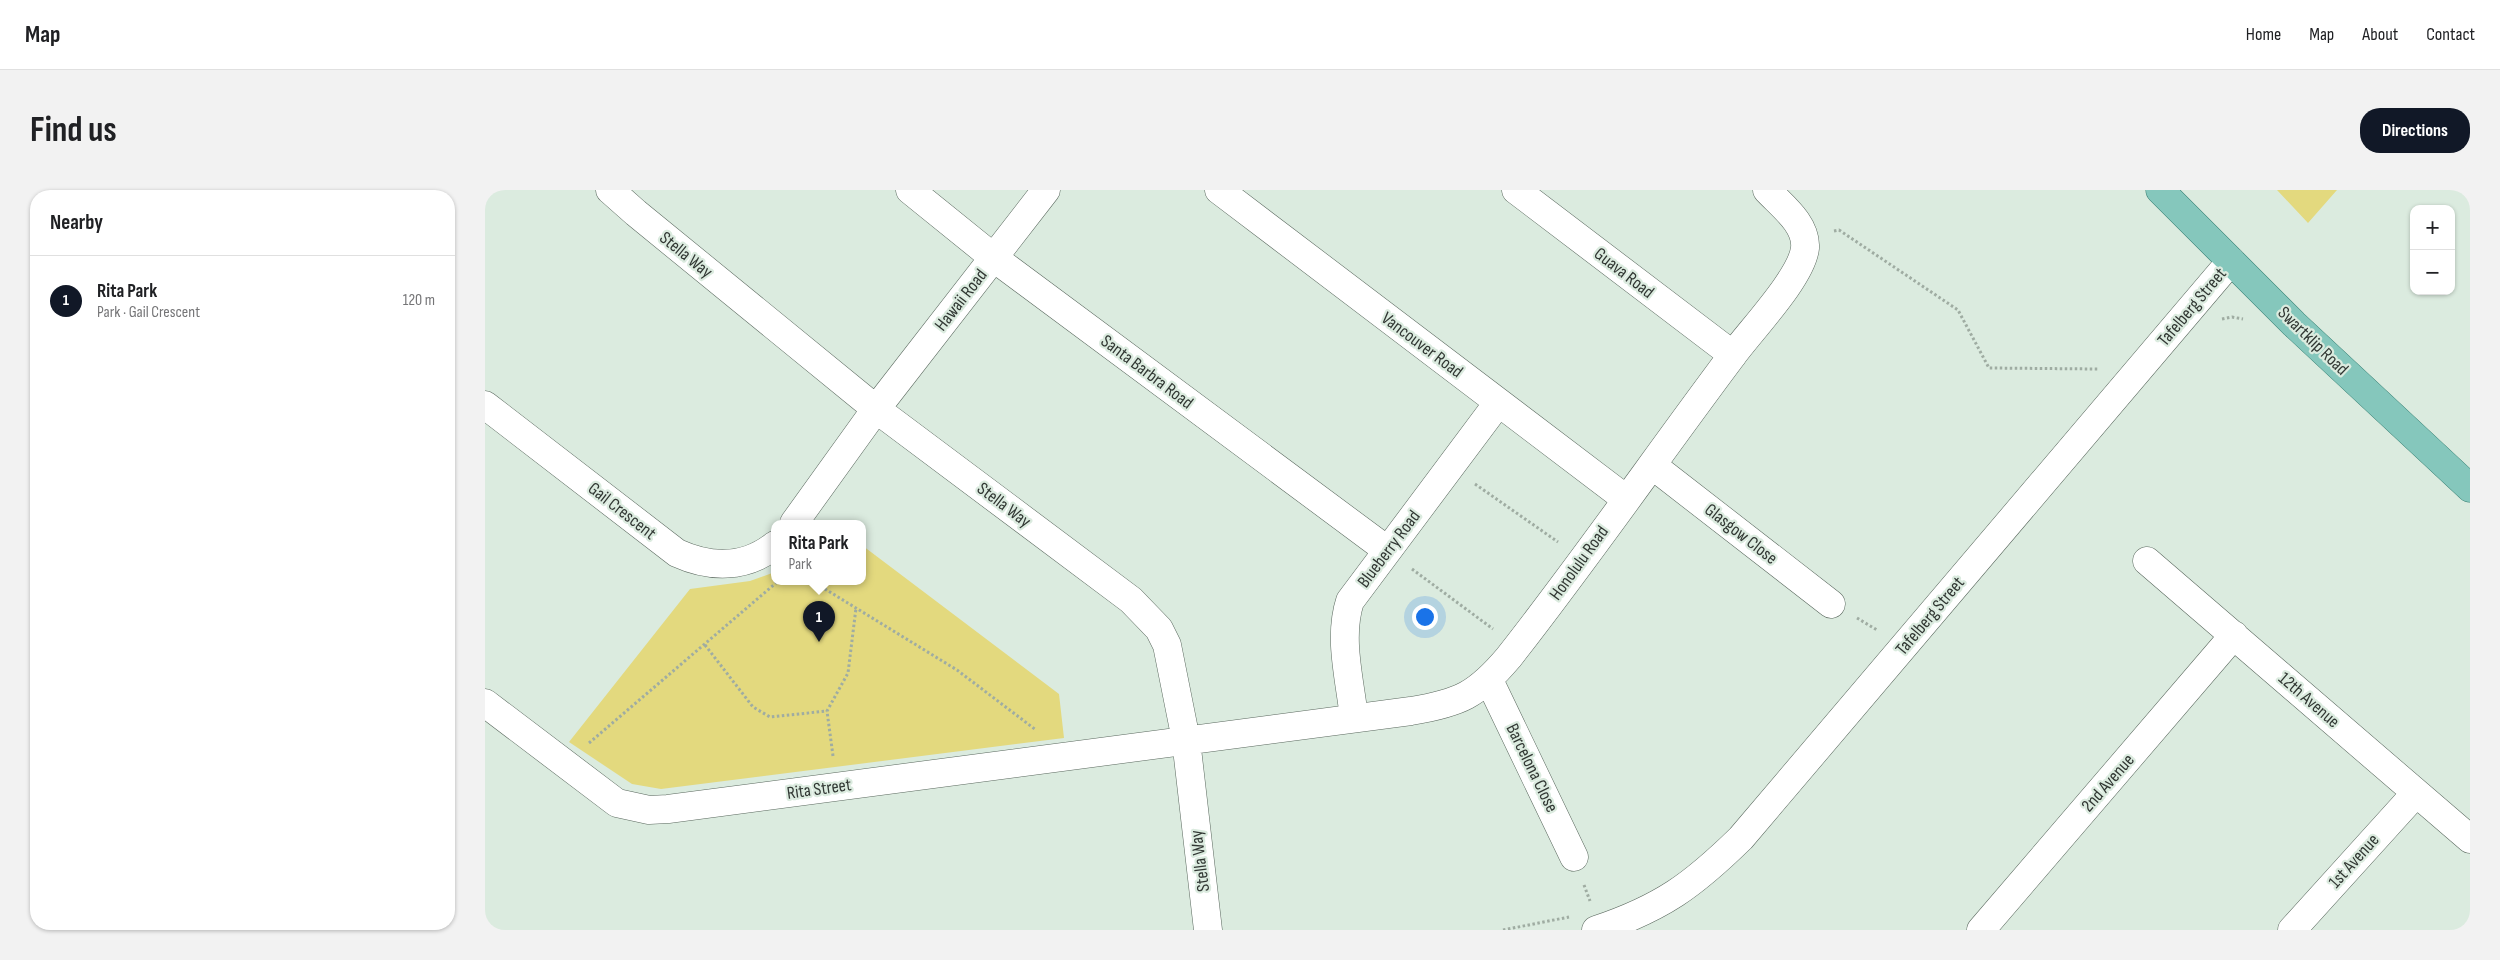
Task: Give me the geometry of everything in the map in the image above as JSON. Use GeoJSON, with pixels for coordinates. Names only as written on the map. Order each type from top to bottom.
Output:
{"type":"FeatureCollection","features":[{"type":"Feature","properties":{"kind":"main road","name":"Swartklip Road"},"geometry":{"type":"LineString","coordinates":[[2159,190],[2295,324],[2470,488]]}},
{"type":"Feature","properties":{"kind":"street","name":"Stella Way"},"geometry":{"type":"LineString","coordinates":[[610,190],[876,409],[1131,600],[1159,629],[1167,645],[1186,740],[1208,930]]}},
{"type":"Feature","properties":{"kind":"street","name":"Santa Barbra Road"},"geometry":{"type":"LineString","coordinates":[[910,190],[994,258],[1387,550]]}},
{"type":"Feature","properties":{"kind":"street","name":"Hawaii Road"},"geometry":{"type":"LineString","coordinates":[[876,409],[1046,190]]}},
{"type":"Feature","properties":{"kind":"street","name":"Vancouver Road"},"geometry":{"type":"LineString","coordinates":[[1219,190],[1626,499]]}},
{"type":"Feature","properties":{"kind":"street","name":"Guava Road"},"geometry":{"type":"LineString","coordinates":[[1516,190],[1733,355]]}},
{"type":"Feature","properties":{"kind":"street"},"geometry":{"type":"LineString","coordinates":[[1767,190],[1794,218],[1804,236]]}},
{"type":"Feature","properties":{"kind":"street","name":"Honolulu Road"},"geometry":{"type":"LineString","coordinates":[[1186,740],[1452,703],[1463,698],[1489,680],[1517,647],[1797,271],[1804,253],[1804,236]]}},
{"type":"Feature","properties":{"kind":"street","name":"Tafelberg Street"},"geometry":{"type":"LineString","coordinates":[[1597,930],[1653,921],[1741,838],[2231,261]]}},
{"type":"Feature","properties":{"kind":"street","name":"Blueberry Road"},"geometry":{"type":"LineString","coordinates":[[1354,718],[1346,648],[1346,614],[1351,601],[1498,403]]}},
{"type":"Feature","properties":{"kind":"street","name":"Gail Crescent"},"geometry":{"type":"LineString","coordinates":[[485,405],[677,553],[693,561],[711,565],[730,565],[750,560],[771,547]]}},
{"type":"Feature","properties":{"kind":"street"},"geometry":{"type":"LineString","coordinates":[[796,520],[876,409]]}},
{"type":"Feature","properties":{"kind":"street","name":"Glasgow Close"},"geometry":{"type":"LineString","coordinates":[[1652,465],[1831,604]]}},
{"type":"Feature","properties":{"kind":"street","name":"12th Avenue"},"geometry":{"type":"LineString","coordinates":[[2147,561],[2470,840]]}},
{"type":"Feature","properties":{"kind":"street","name":"2nd Avenue"},"geometry":{"type":"LineString","coordinates":[[1981,930],[2234,635]]}},
{"type":"Feature","properties":{"kind":"street","name":"Barcelona Close"},"geometry":{"type":"LineString","coordinates":[[1489,680],[1574,857]]}},
{"type":"Feature","properties":{"kind":"street","name":"Rita Street"},"geometry":{"type":"LineString","coordinates":[[485,703],[617,803],[649,810],[668,810],[1186,740]]}},
{"type":"Feature","properties":{"kind":"street","name":"1st Avenue"},"geometry":{"type":"LineString","coordinates":[[2292,930],[2416,792]]}},
{"type":"Feature","properties":{"kind":"path"},"geometry":{"type":"LineString","coordinates":[[1804,236],[1839,230],[1959,310],[1989,368],[2099,369]]}},
{"type":"Feature","properties":{"kind":"path"},"geometry":{"type":"LineString","coordinates":[[1450,466],[1582,559]]}},
{"type":"Feature","properties":{"kind":"path"},"geometry":{"type":"LineString","coordinates":[[1387,550],[1517,647]]}},
{"type":"Feature","properties":{"kind":"path"},"geometry":{"type":"LineString","coordinates":[[584,747],[774,585]]}},
{"type":"Feature","properties":{"kind":"path"},"geometry":{"type":"LineString","coordinates":[[819,585],[957,670],[1038,732]]}},
{"type":"Feature","properties":{"kind":"path"},"geometry":{"type":"LineString","coordinates":[[833,762],[827,711],[848,673],[856,608]]}},
{"type":"Feature","properties":{"kind":"path"},"geometry":{"type":"LineString","coordinates":[[705,645],[753,707],[770,717],[827,711]]}},
{"type":"Feature","properties":{"kind":"path"},"geometry":{"type":"LineString","coordinates":[[1503,930],[1571,916]]}},
{"type":"Feature","properties":{"kind":"shaded area"},"geometry":{"type":"Polygon","coordinates":[[[2277,190],[2337,190],[2308,223],[2277,190]]]}},
{"type":"Feature","properties":{"kind":"shaded area"},"geometry":{"type":"Polygon","coordinates":[[[866,548],[1059,694],[1064,738],[661,789],[632,784],[569,742],[690,589],[750,581],[771,573],[771,585],[866,585],[866,548]]]}},
{"type":"Feature","properties":{"kind":"place","name":"Rita Park"},"geometry":{"type":"Point","coordinates":[819,642]}}]}
